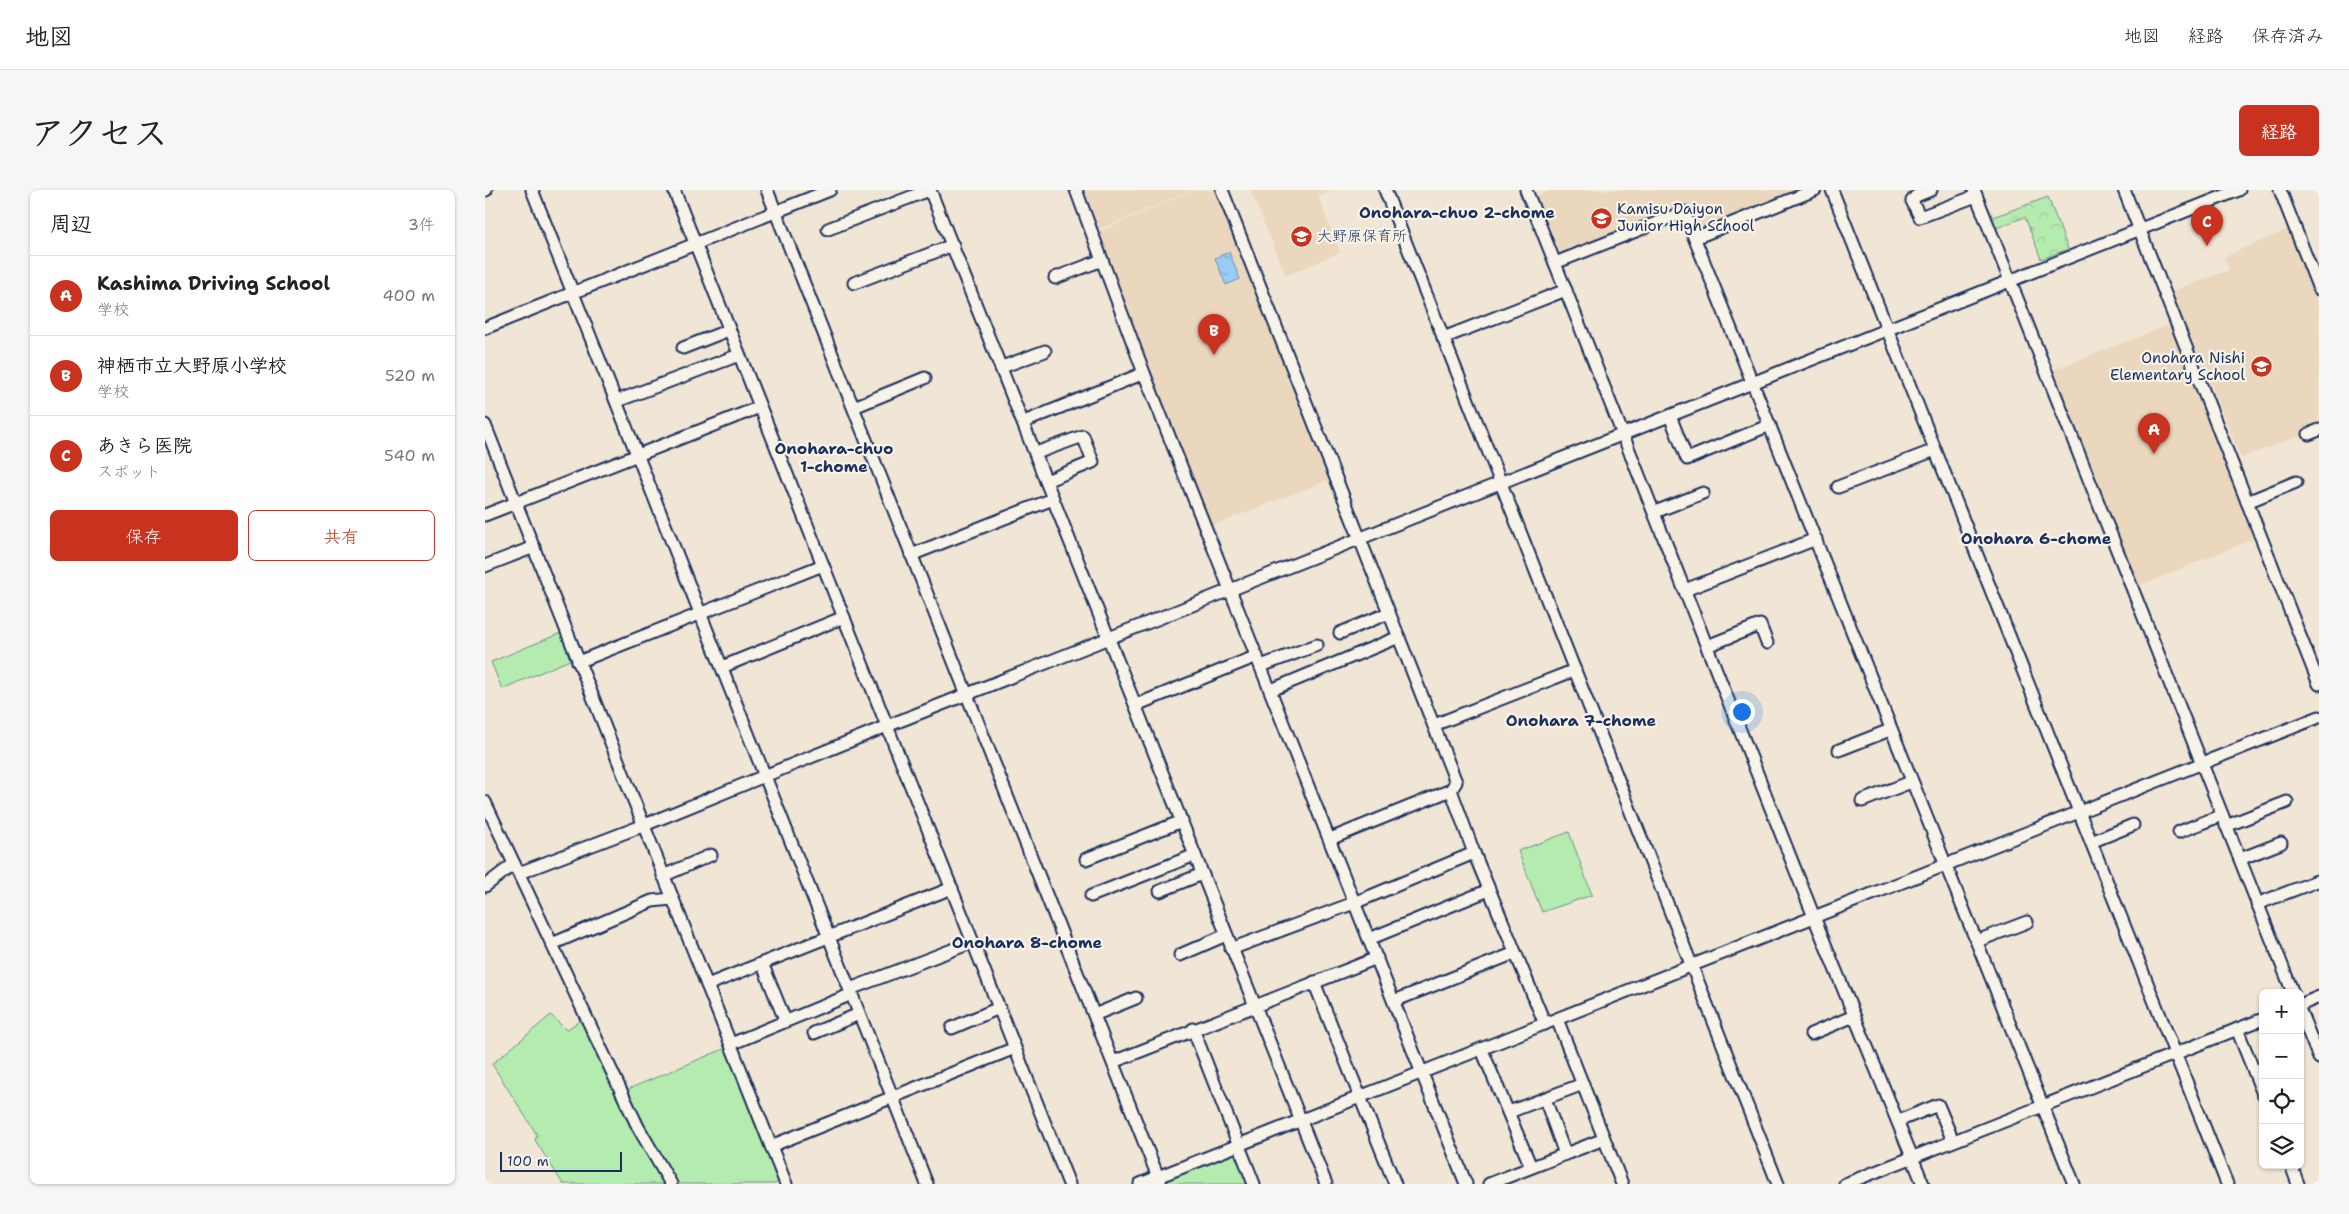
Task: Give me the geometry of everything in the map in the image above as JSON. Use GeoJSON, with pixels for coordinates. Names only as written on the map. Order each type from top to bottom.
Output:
{"type":"FeatureCollection","features":[{"type":"Feature","properties":{"kind":"street"},"geometry":{"type":"LineString","coordinates":[[533,190],[927,1184]]}},
{"type":"Feature","properties":{"kind":"street"},"geometry":{"type":"LineString","coordinates":[[674,190],[1069,1184]]}},
{"type":"Feature","properties":{"kind":"street"},"geometry":{"type":"LineString","coordinates":[[767,190],[1159,1181]]}},
{"type":"Feature","properties":{"kind":"street"},"geometry":{"type":"LineString","coordinates":[[485,328],[830,190]]}},
{"type":"Feature","properties":{"kind":"street"},"geometry":{"type":"LineString","coordinates":[[828,229],[929,190],[1024,422],[1231,949],[1326,1184]]}},
{"type":"Feature","properties":{"kind":"street"},"geometry":{"type":"LineString","coordinates":[[1076,190],[1144,373],[1466,1184]]}},
{"type":"Feature","properties":{"kind":"street"},"geometry":{"type":"LineString","coordinates":[[1222,190],[1457,782],[1451,790],[1330,839]]}},
{"type":"Feature","properties":{"kind":"street"},"geometry":{"type":"LineString","coordinates":[[1385,190],[1778,1184]]}},
{"type":"Feature","properties":{"kind":"street"},"geometry":{"type":"LineString","coordinates":[[1525,190],[1655,512],[1814,917],[1923,1184]]}},
{"type":"Feature","properties":{"kind":"street"},"geometry":{"type":"LineString","coordinates":[[1695,238],[1815,190]]}},
{"type":"Feature","properties":{"kind":"street"},"geometry":{"type":"LineString","coordinates":[[1832,190],[2227,1184]]}},
{"type":"Feature","properties":{"kind":"street"},"geometry":{"type":"LineString","coordinates":[[1931,190],[1916,196],[1913,201],[1920,217],[1977,192],[2009,280],[2291,989]]}},
{"type":"Feature","properties":{"kind":"street"},"geometry":{"type":"LineString","coordinates":[[2124,190],[2319,684]]}},
{"type":"Feature","properties":{"kind":"street"},"geometry":{"type":"LineString","coordinates":[[485,886],[516,868],[643,826],[887,726],[2239,190]]}},
{"type":"Feature","properties":{"kind":"street"},"geometry":{"type":"LineString","coordinates":[[2280,190],[2319,289]]}},
{"type":"Feature","properties":{"kind":"street"},"geometry":{"type":"LineString","coordinates":[[1555,263],[1684,212],[1890,730],[2074,1184]]}},
{"type":"Feature","properties":{"kind":"street"},"geometry":{"type":"LineString","coordinates":[[854,283],[953,245]]}},
{"type":"Feature","properties":{"kind":"street"},"geometry":{"type":"LineString","coordinates":[[1055,278],[1102,260]]}},
{"type":"Feature","properties":{"kind":"street"},"geometry":{"type":"LineString","coordinates":[[1443,338],[1566,290]]}},
{"type":"Feature","properties":{"kind":"street"},"geometry":{"type":"LineString","coordinates":[[683,348],[729,330]]}},
{"type":"Feature","properties":{"kind":"street"},"geometry":{"type":"LineString","coordinates":[[1002,368],[1045,351]]}},
{"type":"Feature","properties":{"kind":"street"},"geometry":{"type":"LineString","coordinates":[[617,401],[739,355]]}},
{"type":"Feature","properties":{"kind":"street"},"geometry":{"type":"LineString","coordinates":[[1024,422],[1144,373]]}},
{"type":"Feature","properties":{"kind":"street"},"geometry":{"type":"LineString","coordinates":[[854,407],[925,378]]}},
{"type":"Feature","properties":{"kind":"street"},"geometry":{"type":"LineString","coordinates":[[485,515],[760,407]]}},
{"type":"Feature","properties":{"kind":"street"},"geometry":{"type":"LineString","coordinates":[[1670,416],[1687,459],[1770,425]]}},
{"type":"Feature","properties":{"kind":"street"},"geometry":{"type":"LineString","coordinates":[[485,425],[786,1184]]}},
{"type":"Feature","properties":{"kind":"street"},"geometry":{"type":"LineString","coordinates":[[1036,453],[1083,436],[1093,462],[1047,481]]}},
{"type":"Feature","properties":{"kind":"street"},"geometry":{"type":"LineString","coordinates":[[1839,487],[1935,450]]}},
{"type":"Feature","properties":{"kind":"street"},"geometry":{"type":"LineString","coordinates":[[2247,502],[2297,482]]}},
{"type":"Feature","properties":{"kind":"street"},"geometry":{"type":"LineString","coordinates":[[1655,512],[1703,493]]}},
{"type":"Feature","properties":{"kind":"street"},"geometry":{"type":"LineString","coordinates":[[911,555],[1053,499]]}},
{"type":"Feature","properties":{"kind":"street"},"geometry":{"type":"LineString","coordinates":[[1685,590],[1815,539]]}},
{"type":"Feature","properties":{"kind":"street"},"geometry":{"type":"LineString","coordinates":[[485,566],[534,547]]}},
{"type":"Feature","properties":{"kind":"street"},"geometry":{"type":"LineString","coordinates":[[578,662],[823,565]]}},
{"type":"Feature","properties":{"kind":"street"},"geometry":{"type":"LineString","coordinates":[[1340,633],[1389,613]]}},
{"type":"Feature","properties":{"kind":"street"},"geometry":{"type":"LineString","coordinates":[[722,666],[844,617]]}},
{"type":"Feature","properties":{"kind":"street"},"geometry":{"type":"LineString","coordinates":[[1707,646],[1760,625],[1767,643]]}},
{"type":"Feature","properties":{"kind":"street"},"geometry":{"type":"LineString","coordinates":[[1271,690],[1399,637]]}},
{"type":"Feature","properties":{"kind":"street"},"geometry":{"type":"LineString","coordinates":[[1136,704],[1259,661],[1317,645]]}},
{"type":"Feature","properties":{"kind":"street"},"geometry":{"type":"LineString","coordinates":[[1434,725],[1575,670]]}},
{"type":"Feature","properties":{"kind":"street"},"geometry":{"type":"LineString","coordinates":[[1140,1184],[1159,1181],[1239,1145],[1483,1050],[1692,965],[2319,717]]}},
{"type":"Feature","properties":{"kind":"street"},"geometry":{"type":"LineString","coordinates":[[1839,750],[1890,730]]}},
{"type":"Feature","properties":{"kind":"street"},"geometry":{"type":"LineString","coordinates":[[1862,801],[1911,782]]}},
{"type":"Feature","properties":{"kind":"street"},"geometry":{"type":"LineString","coordinates":[[1451,790],[1474,853],[1545,1024]]}},
{"type":"Feature","properties":{"kind":"street"},"geometry":{"type":"LineString","coordinates":[[485,802],[638,1128],[671,1184]]}},
{"type":"Feature","properties":{"kind":"street"},"geometry":{"type":"LineString","coordinates":[[2179,832],[2287,802]]}},
{"type":"Feature","properties":{"kind":"street"},"geometry":{"type":"LineString","coordinates":[[1087,859],[1181,821]]}},
{"type":"Feature","properties":{"kind":"street"},"geometry":{"type":"LineString","coordinates":[[2091,842],[2133,825]]}},
{"type":"Feature","properties":{"kind":"street"},"geometry":{"type":"LineString","coordinates":[[2239,859],[2281,843]]}},
{"type":"Feature","properties":{"kind":"street"},"geometry":{"type":"LineString","coordinates":[[1231,949],[1355,902],[1474,853]]}},
{"type":"Feature","properties":{"kind":"street"},"geometry":{"type":"LineString","coordinates":[[663,876],[711,855]]}},
{"type":"Feature","properties":{"kind":"street"},"geometry":{"type":"LineString","coordinates":[[1091,896],[1195,855]]}},
{"type":"Feature","properties":{"kind":"street"},"geometry":{"type":"LineString","coordinates":[[1160,891],[1202,874]]}},
{"type":"Feature","properties":{"kind":"street"},"geometry":{"type":"LineString","coordinates":[[2257,904],[2317,881]]}},
{"type":"Feature","properties":{"kind":"street"},"geometry":{"type":"LineString","coordinates":[[707,984],[952,888]]}},
{"type":"Feature","properties":{"kind":"street"},"geometry":{"type":"LineString","coordinates":[[1369,939],[1489,890]]}},
{"type":"Feature","properties":{"kind":"street"},"geometry":{"type":"LineString","coordinates":[[552,944],[652,901],[672,899]]}},
{"type":"Feature","properties":{"kind":"street"},"geometry":{"type":"LineString","coordinates":[[1977,941],[2027,922]]}},
{"type":"Feature","properties":{"kind":"street"},"geometry":{"type":"LineString","coordinates":[[1179,955],[1226,935]]}},
{"type":"Feature","properties":{"kind":"street"},"geometry":{"type":"LineString","coordinates":[[731,1044],[851,991],[973,942]]}},
{"type":"Feature","properties":{"kind":"street"},"geometry":{"type":"LineString","coordinates":[[1394,1001],[1515,954]]}},
{"type":"Feature","properties":{"kind":"street"},"geometry":{"type":"LineString","coordinates":[[1113,1062],[1377,958]]}},
{"type":"Feature","properties":{"kind":"street"},"geometry":{"type":"LineString","coordinates":[[762,963],[785,1020]]}},
{"type":"Feature","properties":{"kind":"street"},"geometry":{"type":"LineString","coordinates":[[1314,982],[1395,1184]]}},
{"type":"Feature","properties":{"kind":"street"},"geometry":{"type":"LineString","coordinates":[[2304,1003],[2319,997]]}},
{"type":"Feature","properties":{"kind":"street"},"geometry":{"type":"LineString","coordinates":[[1094,1015],[1136,998]]}},
{"type":"Feature","properties":{"kind":"street"},"geometry":{"type":"LineString","coordinates":[[952,1028],[999,1008]]}},
{"type":"Feature","properties":{"kind":"street"},"geometry":{"type":"LineString","coordinates":[[813,1033],[859,1014]]}},
{"type":"Feature","properties":{"kind":"street"},"geometry":{"type":"LineString","coordinates":[[1811,1034],[1854,1016]]}},
{"type":"Feature","properties":{"kind":"street"},"geometry":{"type":"LineString","coordinates":[[1557,1019],[1622,1184]]}},
{"type":"Feature","properties":{"kind":"street"},"geometry":{"type":"LineString","coordinates":[[1845,1184],[2259,1021]]}},
{"type":"Feature","properties":{"kind":"street"},"geometry":{"type":"LineString","coordinates":[[2304,1021],[2319,1058]]}},
{"type":"Feature","properties":{"kind":"street"},"geometry":{"type":"LineString","coordinates":[[1193,1029],[1254,1184]]}},
{"type":"Feature","properties":{"kind":"street"},"geometry":{"type":"LineString","coordinates":[[2237,1029],[2259,1084]]}},
{"type":"Feature","properties":{"kind":"street"},"geometry":{"type":"LineString","coordinates":[[771,1146],[1015,1048]]}},
{"type":"Feature","properties":{"kind":"street"},"geometry":{"type":"LineString","coordinates":[[1483,1050],[1531,1167]]}},
{"type":"Feature","properties":{"kind":"street"},"geometry":{"type":"LineString","coordinates":[[1509,1112],[1583,1084]]}},
{"type":"Feature","properties":{"kind":"street"},"geometry":{"type":"LineString","coordinates":[[1545,1099],[1565,1154]]}},
{"type":"Feature","properties":{"kind":"street"},"geometry":{"type":"LineString","coordinates":[[1898,1121],[1938,1105],[1953,1142]]}},
{"type":"Feature","properties":{"kind":"street"},"geometry":{"type":"LineString","coordinates":[[1489,1184],[1604,1139]]}},
{"type":"Feature","properties":{"kind":"street"},"geometry":{"type":"LineString","coordinates":[[2292,1169],[2298,1184]]}},
{"type":"Feature","properties":{"kind":"shaded area"},"geometry":{"type":"Polygon","coordinates":[[[1078,190],[1193,190],[1093,232],[1078,190]]]}},
{"type":"Feature","properties":{"kind":"shaded area"},"geometry":{"type":"Polygon","coordinates":[[[1195,190],[1215,190],[1336,477],[1212,526],[1095,233],[1195,190]]]}},
{"type":"Feature","properties":{"kind":"shaded area","name":"大野原保育所"},"geometry":{"type":"Polygon","coordinates":[[[1250,190],[1333,190],[1318,196],[1340,252],[1286,276],[1250,190]]]}},
{"type":"Feature","properties":{"kind":"shaded area","name":"Kamisu Daiyon Junior High School"},"geometry":{"type":"Polygon","coordinates":[[[1551,190],[1801,190],[1699,230],[1687,205],[1561,255],[1536,196],[1551,190]]]}},
{"type":"Feature","properties":{"kind":"shaded area","name":"Onohara Nishi Elementary School"},"geometry":{"type":"Polygon","coordinates":[[[2288,229],[2319,306],[2319,428],[2241,458],[2172,291],[2229,270],[2224,257],[2288,229]]]}},
{"type":"Feature","properties":{"kind":"shaded area"},"geometry":{"type":"Polygon","coordinates":[[[2172,324],[2256,538],[2137,587],[2053,370],[2172,324]]]}},
{"type":"Feature","properties":{"kind":"green space"},"geometry":{"type":"Polygon","coordinates":[[[2048,197],[2068,249],[2041,259],[2025,217],[1994,229],[1990,218],[2048,197]]]}},
{"type":"Feature","properties":{"kind":"green space"},"geometry":{"type":"Polygon","coordinates":[[[561,633],[572,659],[502,689],[491,662],[561,633]]]}},
{"type":"Feature","properties":{"kind":"green space"},"geometry":{"type":"Polygon","coordinates":[[[1569,832],[1592,895],[1542,912],[1518,851],[1569,832]]]}},
{"type":"Feature","properties":{"kind":"green space"},"geometry":{"type":"Polygon","coordinates":[[[551,1015],[566,1030],[581,1020],[667,1184],[563,1184],[535,1140],[537,1135],[492,1064],[551,1015]]]}},
{"type":"Feature","properties":{"kind":"green space"},"geometry":{"type":"Polygon","coordinates":[[[726,1048],[780,1182],[774,1184],[677,1184],[626,1090],[726,1048]]]}},
{"type":"Feature","properties":{"kind":"green space"},"geometry":{"type":"Polygon","coordinates":[[[1237,1152],[1249,1184],[1167,1184],[1166,1180],[1237,1152]]]}},
{"type":"Feature","properties":{"kind":"water"},"geometry":{"type":"Polygon","coordinates":[[[1229,252],[1240,279],[1226,285],[1215,258],[1229,252]]]}},
{"type":"Feature","properties":{"kind":"place","name":"Kamisu Daiyon Junior High School"},"geometry":{"type":"Point","coordinates":[1601,218]}},
{"type":"Feature","properties":{"kind":"place","name":"大野原保育所"},"geometry":{"type":"Point","coordinates":[1301,236]}},
{"type":"Feature","properties":{"kind":"place","name":"あきら医院"},"geometry":{"type":"Point","coordinates":[2207,246]}},
{"type":"Feature","properties":{"kind":"place","name":"神栖市立大野原小学校"},"geometry":{"type":"Point","coordinates":[1214,355]}},
{"type":"Feature","properties":{"kind":"place","name":"Onohara Nishi Elementary School"},"geometry":{"type":"Point","coordinates":[2261,367]}},
{"type":"Feature","properties":{"kind":"place","name":"Kashima Driving School"},"geometry":{"type":"Point","coordinates":[2154,454]}},
{"type":"Feature","properties":{"kind":"district","name":"Onohara-chuo 2-chome"},"geometry":{"type":"Point","coordinates":[1457,212]}},
{"type":"Feature","properties":{"kind":"district","name":"Onohara-chuo 1-chome"},"geometry":{"type":"Point","coordinates":[834,457]}},
{"type":"Feature","properties":{"kind":"district","name":"Onohara 6-chome"},"geometry":{"type":"Point","coordinates":[2036,538]}},
{"type":"Feature","properties":{"kind":"district","name":"Onohara 7-chome"},"geometry":{"type":"Point","coordinates":[1581,720]}},
{"type":"Feature","properties":{"kind":"district","name":"Onohara 8-chome"},"geometry":{"type":"Point","coordinates":[1027,942]}}]}
